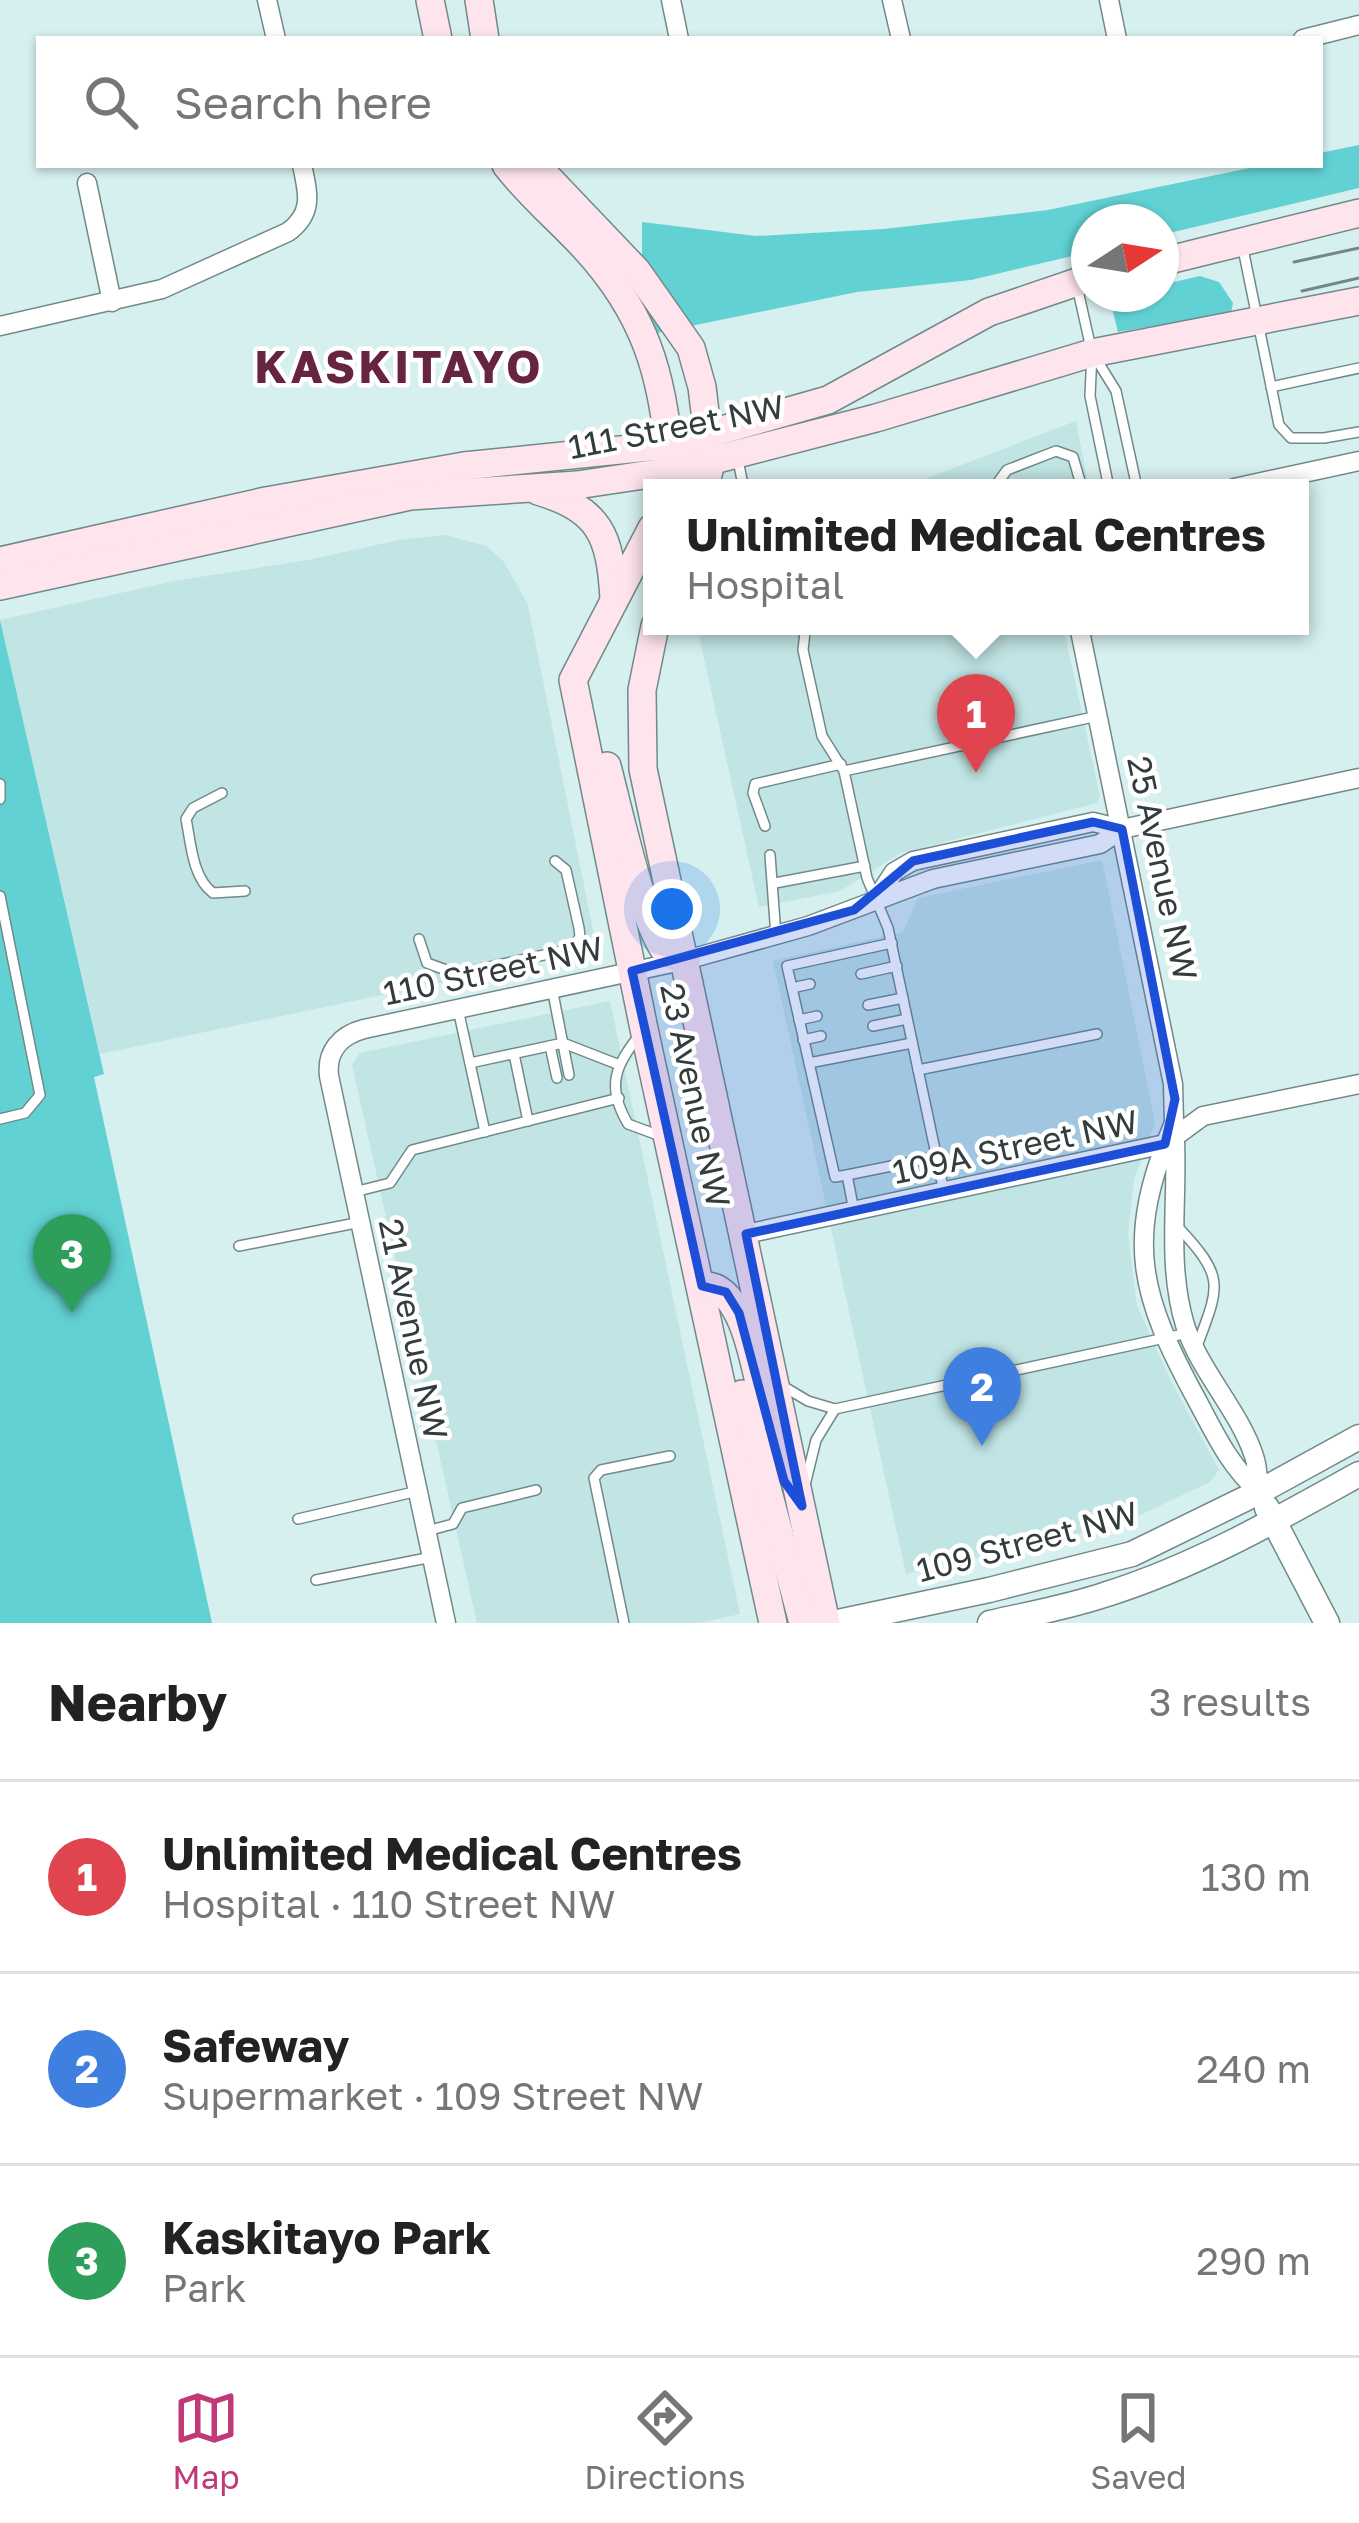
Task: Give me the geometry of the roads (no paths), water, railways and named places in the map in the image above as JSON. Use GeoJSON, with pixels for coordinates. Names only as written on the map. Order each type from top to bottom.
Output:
{"type":"FeatureCollection","features":[{"type":"Feature","properties":{"kind":"main road"},"geometry":{"type":"LineString","coordinates":[[430,0],[437,36]]}},
{"type":"Feature","properties":{"kind":"main road"},"geometry":{"type":"LineString","coordinates":[[479,0],[485,36]]}},
{"type":"Feature","properties":{"kind":"main road"},"geometry":{"type":"LineString","coordinates":[[508,168],[528,194],[586,249],[630,309],[657,363],[669,468]]}},
{"type":"Feature","properties":{"kind":"main road"},"geometry":{"type":"LineString","coordinates":[[539,168],[637,271],[691,348],[718,468]]}},
{"type":"Feature","properties":{"kind":"main road"},"geometry":{"type":"LineString","coordinates":[[1179,258],[1359,213]]}},
{"type":"Feature","properties":{"kind":"main road","name":"111 Street NW"},"geometry":{"type":"LineString","coordinates":[[0,586],[410,496],[528,488],[669,468],[707,434],[828,400],[989,312],[1071,284]]}},
{"type":"Feature","properties":{"kind":"main road","name":"111 Street NW"},"geometry":{"type":"LineString","coordinates":[[0,562],[266,501],[441,470],[718,468],[1092,353],[1359,301]]}},
{"type":"Feature","properties":{"kind":"main road"},"geometry":{"type":"LineString","coordinates":[[528,488],[580,508],[602,530],[611,556],[614,598]]}},
{"type":"Feature","properties":{"kind":"main road","name":"23 Avenue NW"},"geometry":{"type":"LineString","coordinates":[[643,545],[573,680],[773,1623]]}},
{"type":"Feature","properties":{"kind":"main road","name":"23 Avenue NW"},"geometry":{"type":"LineString","coordinates":[[653,635],[642,690],[644,769],[829,1623]]}},
{"type":"Feature","properties":{"kind":"main road"},"geometry":{"type":"LineString","coordinates":[[576,695],[590,703],[656,934],[668,953],[686,960]]}},
{"type":"Feature","properties":{"kind":"main road"},"geometry":{"type":"LineString","coordinates":[[702,1286],[709,1284],[726,1292],[740,1313],[784,1481],[802,1506]]}},
{"type":"Feature","properties":{"kind":"main road"},"geometry":{"type":"LineString","coordinates":[[713,1337],[743,1397],[803,1623]]}},
{"type":"Feature","properties":{"kind":"street"},"geometry":{"type":"LineString","coordinates":[[267,0],[274,36]]}},
{"type":"Feature","properties":{"kind":"street"},"geometry":{"type":"LineString","coordinates":[[671,0],[678,36]]}},
{"type":"Feature","properties":{"kind":"street"},"geometry":{"type":"LineString","coordinates":[[892,0],[900,36]]}},
{"type":"Feature","properties":{"kind":"street"},"geometry":{"type":"LineString","coordinates":[[1109,0],[1116,36]]}},
{"type":"Feature","properties":{"kind":"street"},"geometry":{"type":"LineString","coordinates":[[1315,36],[1359,25]]}},
{"type":"Feature","properties":{"kind":"street"},"geometry":{"type":"LineString","coordinates":[[0,326],[162,289],[288,232],[306,212],[303,168]]}},
{"type":"Feature","properties":{"kind":"street"},"geometry":{"type":"LineString","coordinates":[[87,183],[112,302]]}},
{"type":"Feature","properties":{"kind":"street"},"geometry":{"type":"LineString","coordinates":[[1275,479],[1357,461],[1359,484]]}},
{"type":"Feature","properties":{"kind":"street","name":"25 Avenue NW"},"geometry":{"type":"LineString","coordinates":[[1081,635],[1173,1084],[1177,1291],[1192,1341],[1254,1456],[1259,1492],[1327,1623]]}},
{"type":"Feature","properties":{"kind":"street","name":"110 Street NW"},"geometry":{"type":"LineString","coordinates":[[333,1049],[355,1031],[686,960],[776,936],[933,879],[1100,844],[1122,829],[1359,778]]}},
{"type":"Feature","properties":{"kind":"street","name":"21 Avenue NW"},"geometry":{"type":"LineString","coordinates":[[333,1049],[328,1066],[446,1623]]}},
{"type":"Feature","properties":{"kind":"street","name":"109A Street NW"},"geometry":{"type":"LineString","coordinates":[[746,1234],[944,1192],[1172,1135],[1203,1116],[1359,1084]]}},
{"type":"Feature","properties":{"kind":"street","name":"25 Avenue NW"},"geometry":{"type":"LineString","coordinates":[[1172,1135],[1150,1180],[1144,1249],[1148,1291],[1163,1338],[1234,1470],[1259,1492]]}},
{"type":"Feature","properties":{"kind":"street","name":"109 Street NW"},"geometry":{"type":"LineString","coordinates":[[829,1623],[1132,1554],[1359,1437]]}},
{"type":"Feature","properties":{"kind":"street","name":"109 Street NW"},"geometry":{"type":"LineString","coordinates":[[990,1623],[1047,1617],[1144,1581],[1273,1521],[1359,1474]]}},
{"type":"Feature","properties":{"kind":"lane"},"geometry":{"type":"LineString","coordinates":[[1242,244],[1279,425],[1291,438],[1359,432]]}},
{"type":"Feature","properties":{"kind":"lane"},"geometry":{"type":"LineString","coordinates":[[1086,312],[1092,353],[1090,396],[1106,479]]}},
{"type":"Feature","properties":{"kind":"lane"},"geometry":{"type":"LineString","coordinates":[[1092,353],[1116,391],[1135,479]]}},
{"type":"Feature","properties":{"kind":"lane"},"geometry":{"type":"LineString","coordinates":[[1271,387],[1359,368]]}},
{"type":"Feature","properties":{"kind":"lane"},"geometry":{"type":"LineString","coordinates":[[1000,479],[1007,470],[1056,451],[1068,453],[1077,463],[1080,479]]}},
{"type":"Feature","properties":{"kind":"lane"},"geometry":{"type":"LineString","coordinates":[[806,635],[808,672],[822,736],[843,767],[865,866],[892,943],[944,1192]]}},
{"type":"Feature","properties":{"kind":"lane"},"geometry":{"type":"LineString","coordinates":[[764,826],[753,793],[755,784],[1098,716]]}},
{"type":"Feature","properties":{"kind":"lane"},"geometry":{"type":"LineString","coordinates":[[0,784],[0,799]]}},
{"type":"Feature","properties":{"kind":"lane"},"geometry":{"type":"LineString","coordinates":[[223,793],[193,808],[186,819],[196,867],[204,886],[213,893],[244,891]]}},
{"type":"Feature","properties":{"kind":"lane"},"geometry":{"type":"LineString","coordinates":[[770,855],[776,936]]}},
{"type":"Feature","properties":{"kind":"lane"},"geometry":{"type":"LineString","coordinates":[[419,939],[427,963],[457,974],[571,949],[580,937],[579,928],[566,870],[555,861]]}},
{"type":"Feature","properties":{"kind":"lane"},"geometry":{"type":"LineString","coordinates":[[775,883],[865,866]]}},
{"type":"Feature","properties":{"kind":"lane"},"geometry":{"type":"LineString","coordinates":[[0,896],[40,1095],[25,1113],[0,1119]]}},
{"type":"Feature","properties":{"kind":"lane"},"geometry":{"type":"LineString","coordinates":[[892,943],[787,966],[835,1177],[936,1157]]}},
{"type":"Feature","properties":{"kind":"lane"},"geometry":{"type":"LineString","coordinates":[[861,974],[897,967]]}},
{"type":"Feature","properties":{"kind":"lane"},"geometry":{"type":"LineString","coordinates":[[792,988],[810,984]]}},
{"type":"Feature","properties":{"kind":"lane"},"geometry":{"type":"LineString","coordinates":[[552,988],[569,1075]]}},
{"type":"Feature","properties":{"kind":"lane"},"geometry":{"type":"LineString","coordinates":[[868,1005],[903,998]]}},
{"type":"Feature","properties":{"kind":"lane"},"geometry":{"type":"LineString","coordinates":[[458,1009],[485,1132]]}},
{"type":"Feature","properties":{"kind":"lane"},"geometry":{"type":"LineString","coordinates":[[799,1020],[817,1016]]}},
{"type":"Feature","properties":{"kind":"lane"},"geometry":{"type":"LineString","coordinates":[[873,1026],[907,1018]]}},
{"type":"Feature","properties":{"kind":"lane"},"geometry":{"type":"LineString","coordinates":[[644,1029],[617,1064],[619,1098],[628,1124],[669,1139]]}},
{"type":"Feature","properties":{"kind":"lane"},"geometry":{"type":"LineString","coordinates":[[918,1070],[1097,1034]]}},
{"type":"Feature","properties":{"kind":"lane"},"geometry":{"type":"LineString","coordinates":[[803,1040],[821,1036]]}},
{"type":"Feature","properties":{"kind":"lane"},"geometry":{"type":"LineString","coordinates":[[470,1064],[563,1043],[617,1064]]}},
{"type":"Feature","properties":{"kind":"lane"},"geometry":{"type":"LineString","coordinates":[[809,1064],[912,1043]]}},
{"type":"Feature","properties":{"kind":"lane"},"geometry":{"type":"LineString","coordinates":[[550,1046],[556,1078]]}},
{"type":"Feature","properties":{"kind":"lane"},"geometry":{"type":"LineString","coordinates":[[587,1052],[590,1070]]}},
{"type":"Feature","properties":{"kind":"lane"},"geometry":{"type":"LineString","coordinates":[[514,1054],[528,1121]]}},
{"type":"Feature","properties":{"kind":"lane"},"geometry":{"type":"LineString","coordinates":[[594,1090],[597,1104]]}},
{"type":"Feature","properties":{"kind":"lane"},"geometry":{"type":"LineString","coordinates":[[574,1095],[576,1109]]}},
{"type":"Feature","properties":{"kind":"lane"},"geometry":{"type":"LineString","coordinates":[[354,1192],[390,1183],[412,1150],[619,1098]]}},
{"type":"Feature","properties":{"kind":"lane"},"geometry":{"type":"LineString","coordinates":[[561,1099],[564,1112]]}},
{"type":"Feature","properties":{"kind":"lane"},"geometry":{"type":"LineString","coordinates":[[847,1175],[854,1211]]}},
{"type":"Feature","properties":{"kind":"lane"},"geometry":{"type":"LineString","coordinates":[[239,1246],[361,1222]]}},
{"type":"Feature","properties":{"kind":"lane"},"geometry":{"type":"LineString","coordinates":[[777,1383],[808,1401],[835,1409],[1163,1338],[1192,1341],[1216,1292],[1208,1260],[1174,1223]]}},
{"type":"Feature","properties":{"kind":"lane"},"geometry":{"type":"LineString","coordinates":[[802,1506],[816,1440],[835,1409]]}},
{"type":"Feature","properties":{"kind":"lane"},"geometry":{"type":"LineString","coordinates":[[624,1623],[594,1478],[601,1470],[670,1456]]}},
{"type":"Feature","properties":{"kind":"lane"},"geometry":{"type":"LineString","coordinates":[[427,1531],[451,1525],[462,1508],[536,1490]]}},
{"type":"Feature","properties":{"kind":"lane"},"geometry":{"type":"LineString","coordinates":[[298,1519],[418,1491]]}},
{"type":"Feature","properties":{"kind":"lane"},"geometry":{"type":"LineString","coordinates":[[316,1580],[433,1557]]}},
{"type":"Feature","properties":{"kind":"tram line"},"geometry":{"type":"LineString","coordinates":[[1294,262],[1359,248]]}},
{"type":"Feature","properties":{"kind":"tram line"},"geometry":{"type":"LineString","coordinates":[[1302,291],[1359,278]]}},
{"type":"Feature","properties":{"kind":"place","name":"Unlimited Medical Centres"},"geometry":{"type":"Point","coordinates":[976,773]}},
{"type":"Feature","properties":{"kind":"place","name":"Kaskitayo Park"},"geometry":{"type":"Point","coordinates":[72,1313]}},
{"type":"Feature","properties":{"kind":"place","name":"Safeway"},"geometry":{"type":"Point","coordinates":[982,1446]}},
{"type":"Feature","properties":{"kind":"district","name":"KASKITAYO"},"geometry":{"type":"Point","coordinates":[399,366]}}]}
